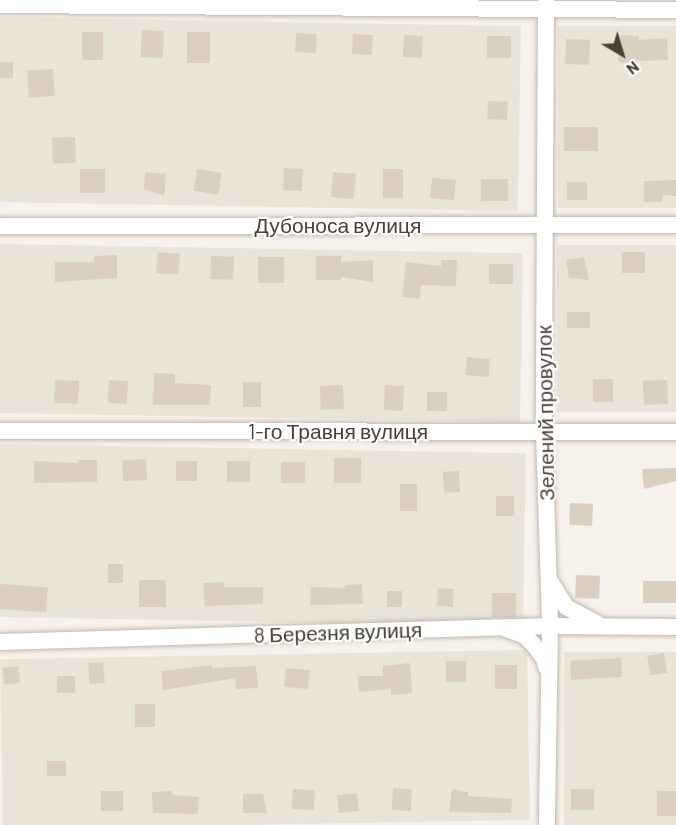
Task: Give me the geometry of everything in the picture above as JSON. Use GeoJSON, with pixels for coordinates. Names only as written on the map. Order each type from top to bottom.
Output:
{"type":"FeatureCollection","features":[{"type":"Feature","properties":{"kind":"street"},"geometry":{"type":"LineString","coordinates":[[0,4],[546,4],[676,10]]}},
{"type":"Feature","properties":{"kind":"street","name":"Зелений провулок"},"geometry":{"type":"LineString","coordinates":[[546,4],[544,431],[550,626],[547,825]]}},
{"type":"Feature","properties":{"kind":"street","name":"Дубоноса вулиця"},"geometry":{"type":"LineString","coordinates":[[0,226],[676,225]]}},
{"type":"Feature","properties":{"kind":"street","name":"1-го Травня вулиця"},"geometry":{"type":"LineString","coordinates":[[0,430],[676,432]]}},
{"type":"Feature","properties":{"kind":"street"},"geometry":{"type":"LineString","coordinates":[[548,576],[558,598],[566,607],[605,627]]}},
{"type":"Feature","properties":{"kind":"street"},"geometry":{"type":"LineString","coordinates":[[500,627],[519,633],[533,644],[545,660],[548,677]]}},
{"type":"Feature","properties":{"kind":"street","name":"8 Березня вулиця"},"geometry":{"type":"LineString","coordinates":[[0,642],[500,627],[676,627]]}},
{"type":"Feature","properties":{"kind":"shaded area"},"geometry":{"type":"Polygon","coordinates":[[[0,17],[521,26],[518,211],[0,202],[0,17]]]}},
{"type":"Feature","properties":{"kind":"shaded area"},"geometry":{"type":"Polygon","coordinates":[[[558,26],[676,26],[676,208],[558,208],[558,26]]]}},
{"type":"Feature","properties":{"kind":"shaded area"},"geometry":{"type":"Polygon","coordinates":[[[0,244],[523,253],[520,422],[0,413],[0,244]]]}},
{"type":"Feature","properties":{"kind":"shaded area"},"geometry":{"type":"Polygon","coordinates":[[[557,245],[676,245],[676,412],[557,412],[557,245]]]}},
{"type":"Feature","properties":{"kind":"shaded area"},"geometry":{"type":"Polygon","coordinates":[[[0,444],[526,453],[523,626],[0,617],[0,444]]]}},
{"type":"Feature","properties":{"kind":"shaded area"},"geometry":{"type":"Polygon","coordinates":[[[527,650],[530,820],[242,825],[3,825],[0,659],[527,650]]]}},
{"type":"Feature","properties":{"kind":"shaded area"},"geometry":{"type":"Polygon","coordinates":[[[564,652],[676,652],[676,825],[564,825],[564,652]]]}},
{"type":"Feature","properties":{"kind":"building"},"geometry":{"type":"Polygon","coordinates":[[[142,30],[164,31],[163,58],[141,57],[142,30]]]}},
{"type":"Feature","properties":{"kind":"building"},"geometry":{"type":"Polygon","coordinates":[[[82,32],[103,32],[103,60],[82,60],[82,32]]]}},
{"type":"Feature","properties":{"kind":"building"},"geometry":{"type":"Polygon","coordinates":[[[187,32],[210,32],[210,63],[187,63],[187,32]]]}},
{"type":"Feature","properties":{"kind":"building"},"geometry":{"type":"Polygon","coordinates":[[[296,33],[317,34],[316,53],[295,52],[296,33]]]}},
{"type":"Feature","properties":{"kind":"building"},"geometry":{"type":"Polygon","coordinates":[[[353,34],[373,35],[372,55],[352,54],[353,34]]]}},
{"type":"Feature","properties":{"kind":"building"},"geometry":{"type":"Polygon","coordinates":[[[404,35],[423,36],[422,58],[403,57],[404,35]]]}},
{"type":"Feature","properties":{"kind":"building"},"geometry":{"type":"Polygon","coordinates":[[[620,35],[639,36],[639,40],[667,38],[668,60],[618,62],[620,35]]]}},
{"type":"Feature","properties":{"kind":"building"},"geometry":{"type":"Polygon","coordinates":[[[487,36],[511,36],[511,58],[487,58],[487,36]]]}},
{"type":"Feature","properties":{"kind":"building"},"geometry":{"type":"Polygon","coordinates":[[[566,39],[590,40],[589,65],[565,64],[566,39]]]}},
{"type":"Feature","properties":{"kind":"building"},"geometry":{"type":"Polygon","coordinates":[[[0,62],[13,62],[13,78],[0,78],[0,62]]]}},
{"type":"Feature","properties":{"kind":"building"},"geometry":{"type":"Polygon","coordinates":[[[53,69],[55,96],[29,98],[27,71],[53,69]]]}},
{"type":"Feature","properties":{"kind":"building"},"geometry":{"type":"Polygon","coordinates":[[[488,101],[508,102],[507,120],[487,119],[488,101]]]}},
{"type":"Feature","properties":{"kind":"building"},"geometry":{"type":"Polygon","coordinates":[[[564,127],[598,127],[598,151],[564,151],[564,127]]]}},
{"type":"Feature","properties":{"kind":"building"},"geometry":{"type":"Polygon","coordinates":[[[75,137],[76,163],[53,164],[52,138],[75,137]]]}},
{"type":"Feature","properties":{"kind":"building"},"geometry":{"type":"Polygon","coordinates":[[[284,168],[303,169],[302,191],[283,190],[284,168]]]}},
{"type":"Feature","properties":{"kind":"building"},"geometry":{"type":"Polygon","coordinates":[[[80,169],[105,169],[105,193],[80,193],[80,169]]]}},
{"type":"Feature","properties":{"kind":"building"},"geometry":{"type":"Polygon","coordinates":[[[197,169],[222,173],[218,195],[194,191],[197,169]]]}},
{"type":"Feature","properties":{"kind":"building"},"geometry":{"type":"Polygon","coordinates":[[[383,169],[403,169],[403,198],[383,198],[383,169]]]}},
{"type":"Feature","properties":{"kind":"building"},"geometry":{"type":"Polygon","coordinates":[[[145,172],[166,174],[164,196],[144,189],[145,172]]]}},
{"type":"Feature","properties":{"kind":"building"},"geometry":{"type":"Polygon","coordinates":[[[333,172],[356,174],[354,199],[331,197],[333,172]]]}},
{"type":"Feature","properties":{"kind":"building"},"geometry":{"type":"Polygon","coordinates":[[[432,178],[456,180],[454,200],[430,198],[432,178]]]}},
{"type":"Feature","properties":{"kind":"building"},"geometry":{"type":"Polygon","coordinates":[[[481,179],[508,179],[508,201],[481,201],[481,179]]]}},
{"type":"Feature","properties":{"kind":"building"},"geometry":{"type":"Polygon","coordinates":[[[676,180],[676,196],[662,195],[662,202],[644,202],[644,181],[676,180]]]}},
{"type":"Feature","properties":{"kind":"building"},"geometry":{"type":"Polygon","coordinates":[[[567,182],[587,182],[587,200],[567,200],[567,182]]]}},
{"type":"Feature","properties":{"kind":"building"},"geometry":{"type":"Polygon","coordinates":[[[158,252],[180,254],[178,275],[156,273],[158,252]]]}},
{"type":"Feature","properties":{"kind":"building"},"geometry":{"type":"Polygon","coordinates":[[[622,252],[645,252],[645,273],[622,273],[622,252]]]}},
{"type":"Feature","properties":{"kind":"building"},"geometry":{"type":"Polygon","coordinates":[[[117,255],[117,278],[55,282],[55,262],[94,262],[94,256],[117,255]]]}},
{"type":"Feature","properties":{"kind":"building"},"geometry":{"type":"Polygon","coordinates":[[[211,256],[234,257],[233,280],[210,279],[211,256]]]}},
{"type":"Feature","properties":{"kind":"building"},"geometry":{"type":"Polygon","coordinates":[[[316,256],[341,256],[341,262],[373,260],[373,282],[341,277],[341,280],[316,280],[316,256]]]}},
{"type":"Feature","properties":{"kind":"building"},"geometry":{"type":"Polygon","coordinates":[[[258,257],[284,257],[284,283],[258,283],[258,257]]]}},
{"type":"Feature","properties":{"kind":"building"},"geometry":{"type":"Polygon","coordinates":[[[584,257],[589,280],[569,278],[566,260],[584,257]]]}},
{"type":"Feature","properties":{"kind":"building"},"geometry":{"type":"Polygon","coordinates":[[[441,260],[457,260],[456,286],[421,285],[420,299],[402,297],[406,262],[441,266],[441,260]]]}},
{"type":"Feature","properties":{"kind":"building"},"geometry":{"type":"Polygon","coordinates":[[[489,264],[513,264],[513,284],[489,284],[489,264]]]}},
{"type":"Feature","properties":{"kind":"building"},"geometry":{"type":"Polygon","coordinates":[[[567,312],[590,312],[590,328],[567,328],[567,312]]]}},
{"type":"Feature","properties":{"kind":"building"},"geometry":{"type":"Polygon","coordinates":[[[467,357],[490,359],[488,377],[465,375],[467,357]]]}},
{"type":"Feature","properties":{"kind":"building"},"geometry":{"type":"Polygon","coordinates":[[[154,373],[175,374],[175,383],[211,385],[210,405],[153,405],[154,373]]]}},
{"type":"Feature","properties":{"kind":"building"},"geometry":{"type":"Polygon","coordinates":[[[593,379],[613,379],[613,402],[593,402],[593,379]]]}},
{"type":"Feature","properties":{"kind":"building"},"geometry":{"type":"Polygon","coordinates":[[[55,380],[79,381],[78,404],[54,403],[55,380]]]}},
{"type":"Feature","properties":{"kind":"building"},"geometry":{"type":"Polygon","coordinates":[[[109,380],[128,381],[127,404],[108,403],[109,380]]]}},
{"type":"Feature","properties":{"kind":"building"},"geometry":{"type":"Polygon","coordinates":[[[667,380],[668,404],[644,405],[643,381],[667,380]]]}},
{"type":"Feature","properties":{"kind":"building"},"geometry":{"type":"Polygon","coordinates":[[[243,382],[261,382],[261,407],[243,407],[243,382]]]}},
{"type":"Feature","properties":{"kind":"building"},"geometry":{"type":"Polygon","coordinates":[[[343,385],[344,409],[321,410],[320,386],[343,385]]]}},
{"type":"Feature","properties":{"kind":"building"},"geometry":{"type":"Polygon","coordinates":[[[385,385],[404,386],[403,411],[384,410],[385,385]]]}},
{"type":"Feature","properties":{"kind":"building"},"geometry":{"type":"Polygon","coordinates":[[[427,392],[447,392],[447,411],[427,411],[427,392]]]}},
{"type":"Feature","properties":{"kind":"building"},"geometry":{"type":"Polygon","coordinates":[[[334,458],[361,458],[361,483],[334,483],[334,458]]]}},
{"type":"Feature","properties":{"kind":"building"},"geometry":{"type":"Polygon","coordinates":[[[146,459],[147,480],[123,481],[122,460],[146,459]]]}},
{"type":"Feature","properties":{"kind":"building"},"geometry":{"type":"Polygon","coordinates":[[[78,460],[97,460],[97,482],[34,483],[34,461],[78,463],[78,460]]]}},
{"type":"Feature","properties":{"kind":"building"},"geometry":{"type":"Polygon","coordinates":[[[176,461],[197,461],[197,481],[176,481],[176,461]]]}},
{"type":"Feature","properties":{"kind":"building"},"geometry":{"type":"Polygon","coordinates":[[[227,461],[250,461],[250,482],[227,482],[227,461]]]}},
{"type":"Feature","properties":{"kind":"building"},"geometry":{"type":"Polygon","coordinates":[[[281,462],[305,462],[305,483],[281,483],[281,462]]]}},
{"type":"Feature","properties":{"kind":"building"},"geometry":{"type":"Polygon","coordinates":[[[676,468],[676,481],[644,489],[642,469],[676,468]]]}},
{"type":"Feature","properties":{"kind":"building"},"geometry":{"type":"Polygon","coordinates":[[[459,471],[460,492],[444,493],[443,472],[459,471]]]}},
{"type":"Feature","properties":{"kind":"building"},"geometry":{"type":"Polygon","coordinates":[[[400,484],[417,484],[417,511],[400,511],[400,484]]]}},
{"type":"Feature","properties":{"kind":"building"},"geometry":{"type":"Polygon","coordinates":[[[496,496],[514,496],[514,516],[496,516],[496,496]]]}},
{"type":"Feature","properties":{"kind":"building"},"geometry":{"type":"Polygon","coordinates":[[[570,503],[593,504],[592,526],[569,525],[570,503]]]}},
{"type":"Feature","properties":{"kind":"building"},"geometry":{"type":"Polygon","coordinates":[[[108,564],[123,564],[123,583],[108,583],[108,564]]]}},
{"type":"Feature","properties":{"kind":"building"},"geometry":{"type":"Polygon","coordinates":[[[576,575],[600,576],[599,599],[575,598],[576,575]]]}},
{"type":"Feature","properties":{"kind":"building"},"geometry":{"type":"Polygon","coordinates":[[[139,580],[166,580],[166,607],[139,607],[139,580]]]}},
{"type":"Feature","properties":{"kind":"building"},"geometry":{"type":"Polygon","coordinates":[[[643,581],[676,581],[676,603],[643,603],[643,581]]]}},
{"type":"Feature","properties":{"kind":"building"},"geometry":{"type":"Polygon","coordinates":[[[224,582],[224,587],[263,587],[263,604],[205,606],[203,583],[224,582]]]}},
{"type":"Feature","properties":{"kind":"building"},"geometry":{"type":"Polygon","coordinates":[[[0,584],[48,587],[46,612],[0,609],[0,584]]]}},
{"type":"Feature","properties":{"kind":"building"},"geometry":{"type":"Polygon","coordinates":[[[362,584],[363,604],[310,605],[311,587],[345,588],[345,585],[362,584]]]}},
{"type":"Feature","properties":{"kind":"building"},"geometry":{"type":"Polygon","coordinates":[[[438,588],[454,589],[453,607],[437,606],[438,588]]]}},
{"type":"Feature","properties":{"kind":"building"},"geometry":{"type":"Polygon","coordinates":[[[387,591],[402,591],[402,607],[387,607],[387,591]]]}},
{"type":"Feature","properties":{"kind":"building"},"geometry":{"type":"Polygon","coordinates":[[[492,593],[516,593],[516,617],[492,617],[492,593]]]}},
{"type":"Feature","properties":{"kind":"building"},"geometry":{"type":"Polygon","coordinates":[[[664,653],[667,673],[650,675],[647,656],[664,653]]]}},
{"type":"Feature","properties":{"kind":"building"},"geometry":{"type":"Polygon","coordinates":[[[621,658],[622,677],[571,680],[570,661],[621,658]]]}},
{"type":"Feature","properties":{"kind":"building"},"geometry":{"type":"Polygon","coordinates":[[[446,661],[466,661],[466,682],[446,682],[446,661]]]}},
{"type":"Feature","properties":{"kind":"building"},"geometry":{"type":"Polygon","coordinates":[[[103,662],[105,683],[90,684],[88,663],[103,662]]]}},
{"type":"Feature","properties":{"kind":"building"},"geometry":{"type":"Polygon","coordinates":[[[410,663],[412,693],[391,695],[391,689],[359,692],[358,676],[383,676],[383,666],[410,663]]]}},
{"type":"Feature","properties":{"kind":"building"},"geometry":{"type":"Polygon","coordinates":[[[212,665],[212,668],[256,666],[258,688],[236,689],[235,678],[163,690],[161,671],[212,665]]]}},
{"type":"Feature","properties":{"kind":"building"},"geometry":{"type":"Polygon","coordinates":[[[495,665],[517,665],[517,689],[495,689],[495,665]]]}},
{"type":"Feature","properties":{"kind":"building"},"geometry":{"type":"Polygon","coordinates":[[[18,666],[20,683],[4,685],[2,668],[18,666]]]}},
{"type":"Feature","properties":{"kind":"building"},"geometry":{"type":"Polygon","coordinates":[[[286,668],[310,670],[308,689],[284,687],[286,668]]]}},
{"type":"Feature","properties":{"kind":"building"},"geometry":{"type":"Polygon","coordinates":[[[57,676],[75,676],[75,693],[57,693],[57,676]]]}},
{"type":"Feature","properties":{"kind":"building"},"geometry":{"type":"Polygon","coordinates":[[[135,704],[155,704],[155,727],[135,727],[135,704]]]}},
{"type":"Feature","properties":{"kind":"building"},"geometry":{"type":"Polygon","coordinates":[[[47,761],[66,761],[66,776],[47,776],[47,761]]]}},
{"type":"Feature","properties":{"kind":"building"},"geometry":{"type":"Polygon","coordinates":[[[393,788],[412,789],[411,811],[392,810],[393,788]]]}},
{"type":"Feature","properties":{"kind":"building"},"geometry":{"type":"Polygon","coordinates":[[[293,789],[315,790],[314,810],[292,809],[293,789]]]}},
{"type":"Feature","properties":{"kind":"building"},"geometry":{"type":"Polygon","coordinates":[[[452,789],[468,792],[468,796],[512,799],[511,813],[449,812],[452,789]]]}},
{"type":"Feature","properties":{"kind":"building"},"geometry":{"type":"Polygon","coordinates":[[[571,789],[594,789],[594,810],[571,810],[571,789]]]}},
{"type":"Feature","properties":{"kind":"building"},"geometry":{"type":"Polygon","coordinates":[[[101,791],[123,791],[123,811],[101,811],[101,791]]]}},
{"type":"Feature","properties":{"kind":"building"},"geometry":{"type":"Polygon","coordinates":[[[172,791],[172,795],[199,797],[198,814],[153,813],[152,792],[172,791]]]}},
{"type":"Feature","properties":{"kind":"building"},"geometry":{"type":"Polygon","coordinates":[[[657,791],[676,791],[676,816],[657,816],[657,791]]]}},
{"type":"Feature","properties":{"kind":"building"},"geometry":{"type":"Polygon","coordinates":[[[357,793],[359,811],[339,813],[337,795],[357,793]]]}},
{"type":"Feature","properties":{"kind":"building"},"geometry":{"type":"Polygon","coordinates":[[[243,794],[263,794],[267,813],[243,813],[243,794]]]}}]}
